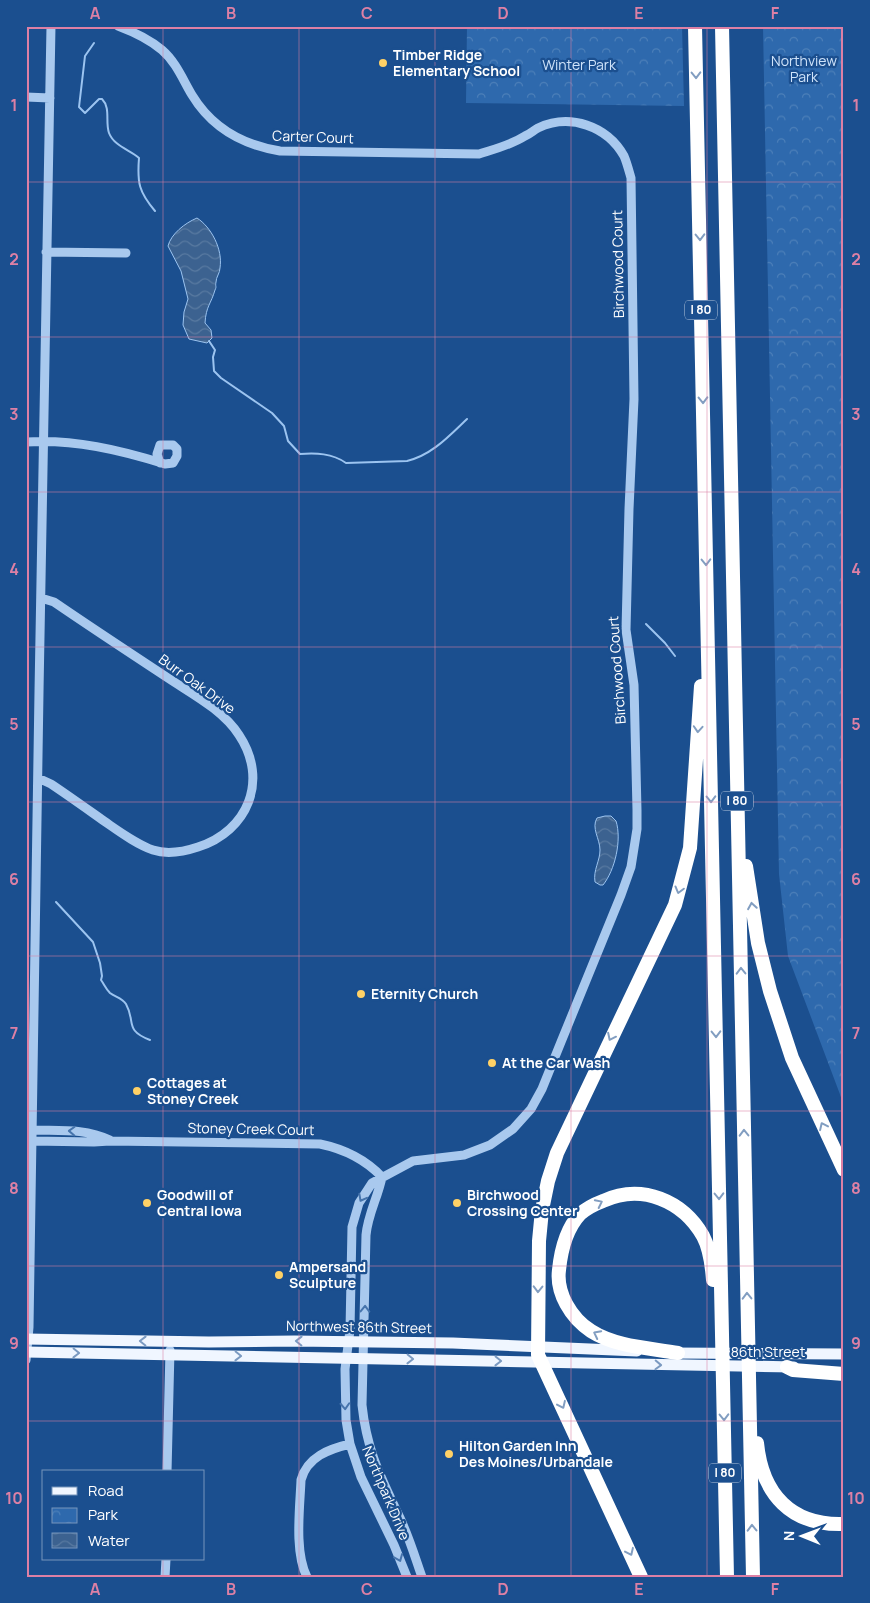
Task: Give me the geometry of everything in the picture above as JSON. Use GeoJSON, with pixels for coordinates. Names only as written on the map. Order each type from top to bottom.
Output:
{"type":"FeatureCollection","features":[{"type":"Feature","properties":{"kind":"highway","name":"I 80"},"geometry":{"type":"LineString","coordinates":[[695,26],[727,1577]]}},
{"type":"Feature","properties":{"kind":"highway","name":"I 80"},"geometry":{"type":"LineString","coordinates":[[722,26],[753,1577]]}},
{"type":"Feature","properties":{"kind":"highway"},"geometry":{"type":"LineString","coordinates":[[641,1577],[540,1361],[537,1346],[539,1240],[542,1210],[548,1181],[557,1153],[675,905],[690,848],[707,593]]}},
{"type":"Feature","properties":{"kind":"highway"},"geometry":{"type":"LineString","coordinates":[[738,812],[758,943],[770,991],[792,1058],[844,1170]]}},
{"type":"Feature","properties":{"kind":"highway"},"geometry":{"type":"LineString","coordinates":[[685,1353],[613,1342],[590,1330],[572,1313],[565,1301],[558,1279],[560,1255],[563,1244],[574,1222],[592,1206],[622,1194],[645,1194],[665,1199],[687,1214],[703,1237],[709,1253],[723,1369]]}},
{"type":"Feature","properties":{"kind":"highway"},"geometry":{"type":"LineString","coordinates":[[747,1325],[752,1358],[758,1449],[763,1475],[776,1498],[796,1514],[827,1525],[844,1524]]}},
{"type":"Feature","properties":{"kind":"highway"},"geometry":{"type":"LineString","coordinates":[[785,1367],[793,1370],[844,1374]]}},
{"type":"Feature","properties":{"kind":"main road","name":"Northwest 86th Street"},"geometry":{"type":"LineString","coordinates":[[27,1339],[171,1342],[348,1341],[537,1346],[685,1353]]}},
{"type":"Feature","properties":{"kind":"main road"},"geometry":{"type":"LineString","coordinates":[[26,1352],[540,1361]]}},
{"type":"Feature","properties":{"kind":"main road","name":"86th Street"},"geometry":{"type":"LineString","coordinates":[[685,1353],[844,1354]]}},
{"type":"Feature","properties":{"kind":"main road","name":"86th Street"},"geometry":{"type":"LineString","coordinates":[[540,1361],[692,1366],[844,1367]]}},
{"type":"Feature","properties":{"kind":"street"},"geometry":{"type":"LineString","coordinates":[[26,1360],[32,1141],[51,26]]}},
{"type":"Feature","properties":{"kind":"street","name":"Carter Court"},"geometry":{"type":"LineString","coordinates":[[118,26],[137,33],[163,50],[180,73],[203,111],[216,124],[246,143],[280,151],[467,154]]}},
{"type":"Feature","properties":{"kind":"street"},"geometry":{"type":"LineString","coordinates":[[26,97],[50,98]]}},
{"type":"Feature","properties":{"kind":"street","name":"Birchwood Court"},"geometry":{"type":"LineString","coordinates":[[346,1358],[353,1220],[358,1203],[372,1183],[414,1161],[464,1155],[490,1145],[513,1129],[531,1109],[542,1089],[625,886],[631,867],[637,829],[634,685],[626,630],[634,399],[631,178],[624,158],[615,144],[602,132],[577,122],[560,121],[539,128],[510,144],[479,154],[467,154]]}},
{"type":"Feature","properties":{"kind":"street"},"geometry":{"type":"LineString","coordinates":[[46,252],[126,254]]}},
{"type":"Feature","properties":{"kind":"street"},"geometry":{"type":"LineString","coordinates":[[26,442],[103,447],[160,463]]}},
{"type":"Feature","properties":{"kind":"street","name":"Burr Oak Drive"},"geometry":{"type":"LineString","coordinates":[[38,778],[51,784],[125,835],[154,850],[165,852],[188,850],[206,845],[222,836],[234,825],[246,809],[253,785],[251,761],[246,746],[228,722],[202,701],[54,602],[41,598]]}},
{"type":"Feature","properties":{"kind":"street","name":"Stoney Creek Court"},"geometry":{"type":"LineString","coordinates":[[32,1130],[85,1132],[110,1140]]}},
{"type":"Feature","properties":{"kind":"street","name":"Stoney Creek Court"},"geometry":{"type":"LineString","coordinates":[[32,1141],[94,1142],[110,1140],[320,1144],[346,1151],[358,1157],[382,1177]]}},
{"type":"Feature","properties":{"kind":"street"},"geometry":{"type":"LineString","coordinates":[[363,1358],[367,1227],[382,1177]]}},
{"type":"Feature","properties":{"kind":"street"},"geometry":{"type":"LineString","coordinates":[[167,1470],[171,1342]]}},
{"type":"Feature","properties":{"kind":"street","name":"Northpark Drive"},"geometry":{"type":"LineString","coordinates":[[346,1358],[344,1400],[350,1444],[361,1477],[394,1545],[407,1577]]}},
{"type":"Feature","properties":{"kind":"street","name":"Northpark Drive"},"geometry":{"type":"LineString","coordinates":[[363,1358],[362,1405],[367,1440],[377,1470],[409,1539],[422,1577]]}},
{"type":"Feature","properties":{"kind":"street"},"geometry":{"type":"LineString","coordinates":[[307,1577],[300,1544],[301,1480],[303,1473],[314,1459],[320,1455],[350,1444]]}},
{"type":"Feature","properties":{"kind":"street"},"geometry":{"type":"LineString","coordinates":[[165,1577],[166,1560]]}},
{"type":"Feature","properties":{"kind":"green space","name":"Winter Park"},"geometry":{"type":"Polygon","coordinates":[[[467,26],[682,26],[684,106],[466,103],[467,26]]]}},
{"type":"Feature","properties":{"kind":"green space","name":"Northview Park"},"geometry":{"type":"Polygon","coordinates":[[[763,26],[844,26],[844,1105],[788,956],[779,874],[763,26]]]}},
{"type":"Feature","properties":{"kind":"water"},"geometry":{"type":"Polygon","coordinates":[[[197,218],[207,227],[215,239],[220,253],[220,270],[205,323],[211,330],[212,338],[207,343],[189,339],[183,325],[188,299],[181,271],[168,246],[172,237],[179,229],[197,218]]]}},
{"type":"Feature","properties":{"kind":"water"},"geometry":{"type":"Polygon","coordinates":[[[611,816],[616,821],[618,846],[611,871],[603,885],[600,885],[595,882],[600,846],[595,830],[595,822],[597,818],[611,816]]]}},
{"type":"Feature","properties":{"kind":"waterway"},"geometry":{"type":"LineString","coordinates":[[94,43],[85,56],[79,107],[85,113],[99,99],[102,99],[105,103],[109,133],[118,145],[139,158],[138,174],[140,187],[145,198],[155,211]]}},
{"type":"Feature","properties":{"kind":"waterway"},"geometry":{"type":"LineString","coordinates":[[209,341],[215,350],[213,357],[214,371],[221,378],[272,413],[284,426],[288,441],[300,454],[330,455],[346,463],[407,461],[432,450],[467,419]]}},
{"type":"Feature","properties":{"kind":"waterway"},"geometry":{"type":"LineString","coordinates":[[646,624],[675,656]]}},
{"type":"Feature","properties":{"kind":"waterway"},"geometry":{"type":"LineString","coordinates":[[56,902],[93,942],[100,963],[101,980],[110,993],[123,1000],[126,1004],[132,1025],[137,1033],[150,1040]]}},
{"type":"Feature","properties":{"kind":"place","name":"Timber Ridge Elementary School"},"geometry":{"type":"Point","coordinates":[383,63]}},
{"type":"Feature","properties":{"kind":"place","name":"Eternity Church"},"geometry":{"type":"Point","coordinates":[361,994]}},
{"type":"Feature","properties":{"kind":"place","name":"At the Car Wash"},"geometry":{"type":"Point","coordinates":[492,1063]}},
{"type":"Feature","properties":{"kind":"place","name":"Cottages at Stoney Creek"},"geometry":{"type":"Point","coordinates":[137,1091]}},
{"type":"Feature","properties":{"kind":"place","name":"Goodwill of Central Iowa"},"geometry":{"type":"Point","coordinates":[147,1203]}},
{"type":"Feature","properties":{"kind":"place","name":"Birchwood Crossing Center"},"geometry":{"type":"Point","coordinates":[457,1203]}},
{"type":"Feature","properties":{"kind":"place","name":"Ampersand Sculpture"},"geometry":{"type":"Point","coordinates":[279,1275]}},
{"type":"Feature","properties":{"kind":"place","name":"Hilton Garden Inn Des Moines/Urbandale"},"geometry":{"type":"Point","coordinates":[449,1454]}}]}
